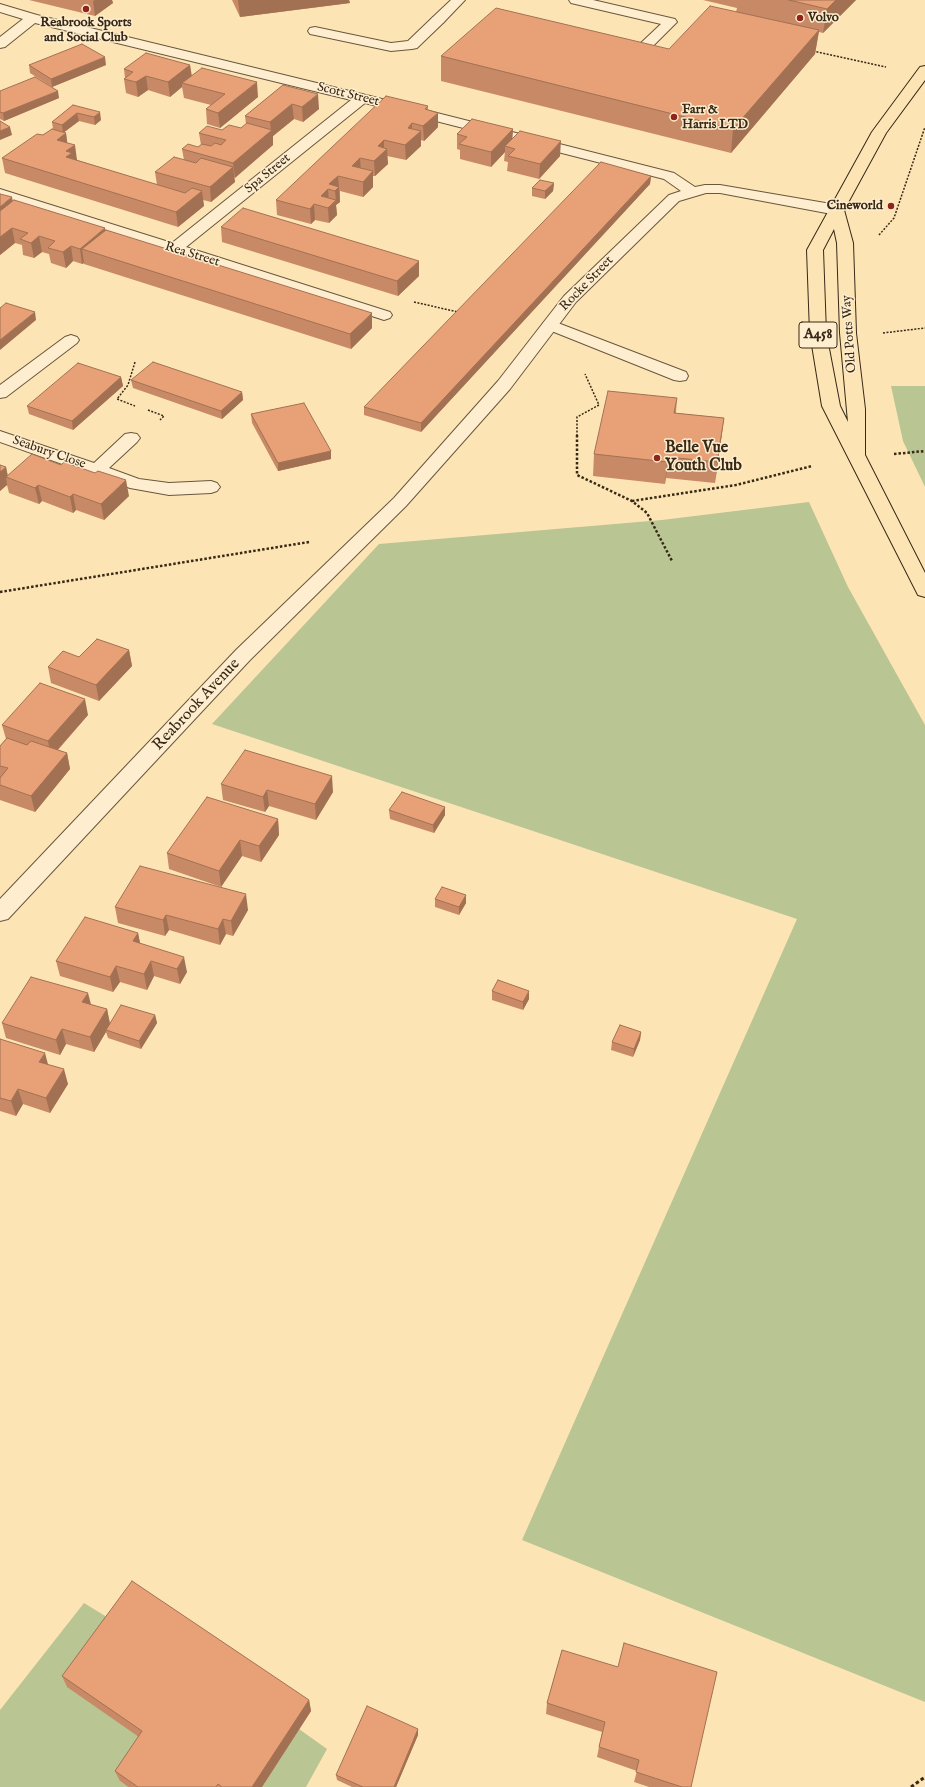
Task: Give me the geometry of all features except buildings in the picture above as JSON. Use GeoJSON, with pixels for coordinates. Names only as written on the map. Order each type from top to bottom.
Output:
{"type":"FeatureCollection","features":[{"type":"Feature","properties":{"kind":"main road","name":"Old Potts Way"},"geometry":{"type":"LineString","coordinates":[[925,70],[880,132],[815,250],[818,333],[831,406],[925,592]]}},
{"type":"Feature","properties":{"kind":"main road","name":"Old Potts Way"},"geometry":{"type":"LineString","coordinates":[[837,210],[846,243],[848,333],[856,409],[857,458]]}},
{"type":"Feature","properties":{"kind":"street"},"geometry":{"type":"LineString","coordinates":[[315,30],[391,47],[412,45],[458,0]]}},
{"type":"Feature","properties":{"kind":"street"},"geometry":{"type":"LineString","coordinates":[[576,0],[670,22],[631,60]]}},
{"type":"Feature","properties":{"kind":"street","name":"Scott Street"},"geometry":{"type":"LineString","coordinates":[[0,8],[33,18],[362,98],[669,176],[692,192]]}},
{"type":"Feature","properties":{"kind":"street"},"geometry":{"type":"LineString","coordinates":[[0,44],[33,18]]}},
{"type":"Feature","properties":{"kind":"street","name":"Spa Street"},"geometry":{"type":"LineString","coordinates":[[174,249],[362,98]]}},
{"type":"Feature","properties":{"kind":"street","name":"Rocke Street"},"geometry":{"type":"LineString","coordinates":[[400,502],[557,328],[570,299],[674,198],[705,189],[720,189],[837,210]]}},
{"type":"Feature","properties":{"kind":"street","name":"Rea Street"},"geometry":{"type":"LineString","coordinates":[[0,194],[384,315]]}},
{"type":"Feature","properties":{"kind":"street"},"geometry":{"type":"LineString","coordinates":[[557,328],[680,376]]}},
{"type":"Feature","properties":{"kind":"street"},"geometry":{"type":"LineString","coordinates":[[0,393],[71,340]]}},
{"type":"Feature","properties":{"kind":"street","name":"Seabury Close"},"geometry":{"type":"LineString","coordinates":[[0,436],[98,469],[136,484],[169,489],[211,487]]}},
{"type":"Feature","properties":{"kind":"street","name":"Seabury Close"},"geometry":{"type":"LineString","coordinates":[[98,469],[131,438]]}},
{"type":"Feature","properties":{"kind":"street","name":"Reabrook Avenue"},"geometry":{"type":"LineString","coordinates":[[0,913],[243,655],[400,502]]}},
{"type":"Feature","properties":{"kind":"path"},"geometry":{"type":"LineString","coordinates":[[807,50],[888,68]]}},
{"type":"Feature","properties":{"kind":"path"},"geometry":{"type":"LineString","coordinates":[[878,236],[894,218],[907,175],[925,126]]}},
{"type":"Feature","properties":{"kind":"path"},"geometry":{"type":"LineString","coordinates":[[384,315],[401,300],[463,313]]}},
{"type":"Feature","properties":{"kind":"path"},"geometry":{"type":"LineString","coordinates":[[557,328],[599,405],[577,417],[577,475],[632,501],[647,513],[672,561]]}},
{"type":"Feature","properties":{"kind":"path"},"geometry":{"type":"LineString","coordinates":[[878,333],[925,328]]}},
{"type":"Feature","properties":{"kind":"path"},"geometry":{"type":"LineString","coordinates":[[891,455],[925,451]]}},
{"type":"Feature","properties":{"kind":"path"},"geometry":{"type":"LineString","coordinates":[[632,501],[736,485],[812,466]]}},
{"type":"Feature","properties":{"kind":"path"},"geometry":{"type":"LineString","coordinates":[[0,592],[310,542]]}},
{"type":"Feature","properties":{"kind":"path"},"geometry":{"type":"LineString","coordinates":[[911,1787],[925,1777]]}},
{"type":"Feature","properties":{"kind":"green space"},"geometry":{"type":"Polygon","coordinates":[[[891,386],[925,386],[925,487],[903,441],[891,386]]]}},
{"type":"Feature","properties":{"kind":"green space"},"geometry":{"type":"Polygon","coordinates":[[[809,502],[848,587],[925,725],[925,1702],[522,1540],[797,919],[212,724],[379,544],[662,520],[809,502]]]}},
{"type":"Feature","properties":{"kind":"green space"},"geometry":{"type":"Polygon","coordinates":[[[84,1603],[115,1622],[146,1742],[120,1781],[128,1787],[0,1787],[0,1710],[84,1603]]]}},
{"type":"Feature","properties":{"kind":"green space"},"geometry":{"type":"Polygon","coordinates":[[[299,1729],[327,1749],[306,1787],[262,1787],[299,1729]]]}},
{"type":"Feature","properties":{"kind":"place","name":"Reabrook Sports and Social Club"},"geometry":{"type":"Point","coordinates":[86,9]}},
{"type":"Feature","properties":{"kind":"place","name":"Volvo"},"geometry":{"type":"Point","coordinates":[800,18]}},
{"type":"Feature","properties":{"kind":"place","name":"Farr & Harris LTD"},"geometry":{"type":"Point","coordinates":[674,117]}},
{"type":"Feature","properties":{"kind":"place","name":"Cineworld"},"geometry":{"type":"Point","coordinates":[891,206]}},
{"type":"Feature","properties":{"kind":"place","name":"Belle Vue Youth Club"},"geometry":{"type":"Point","coordinates":[657,458]}}]}
